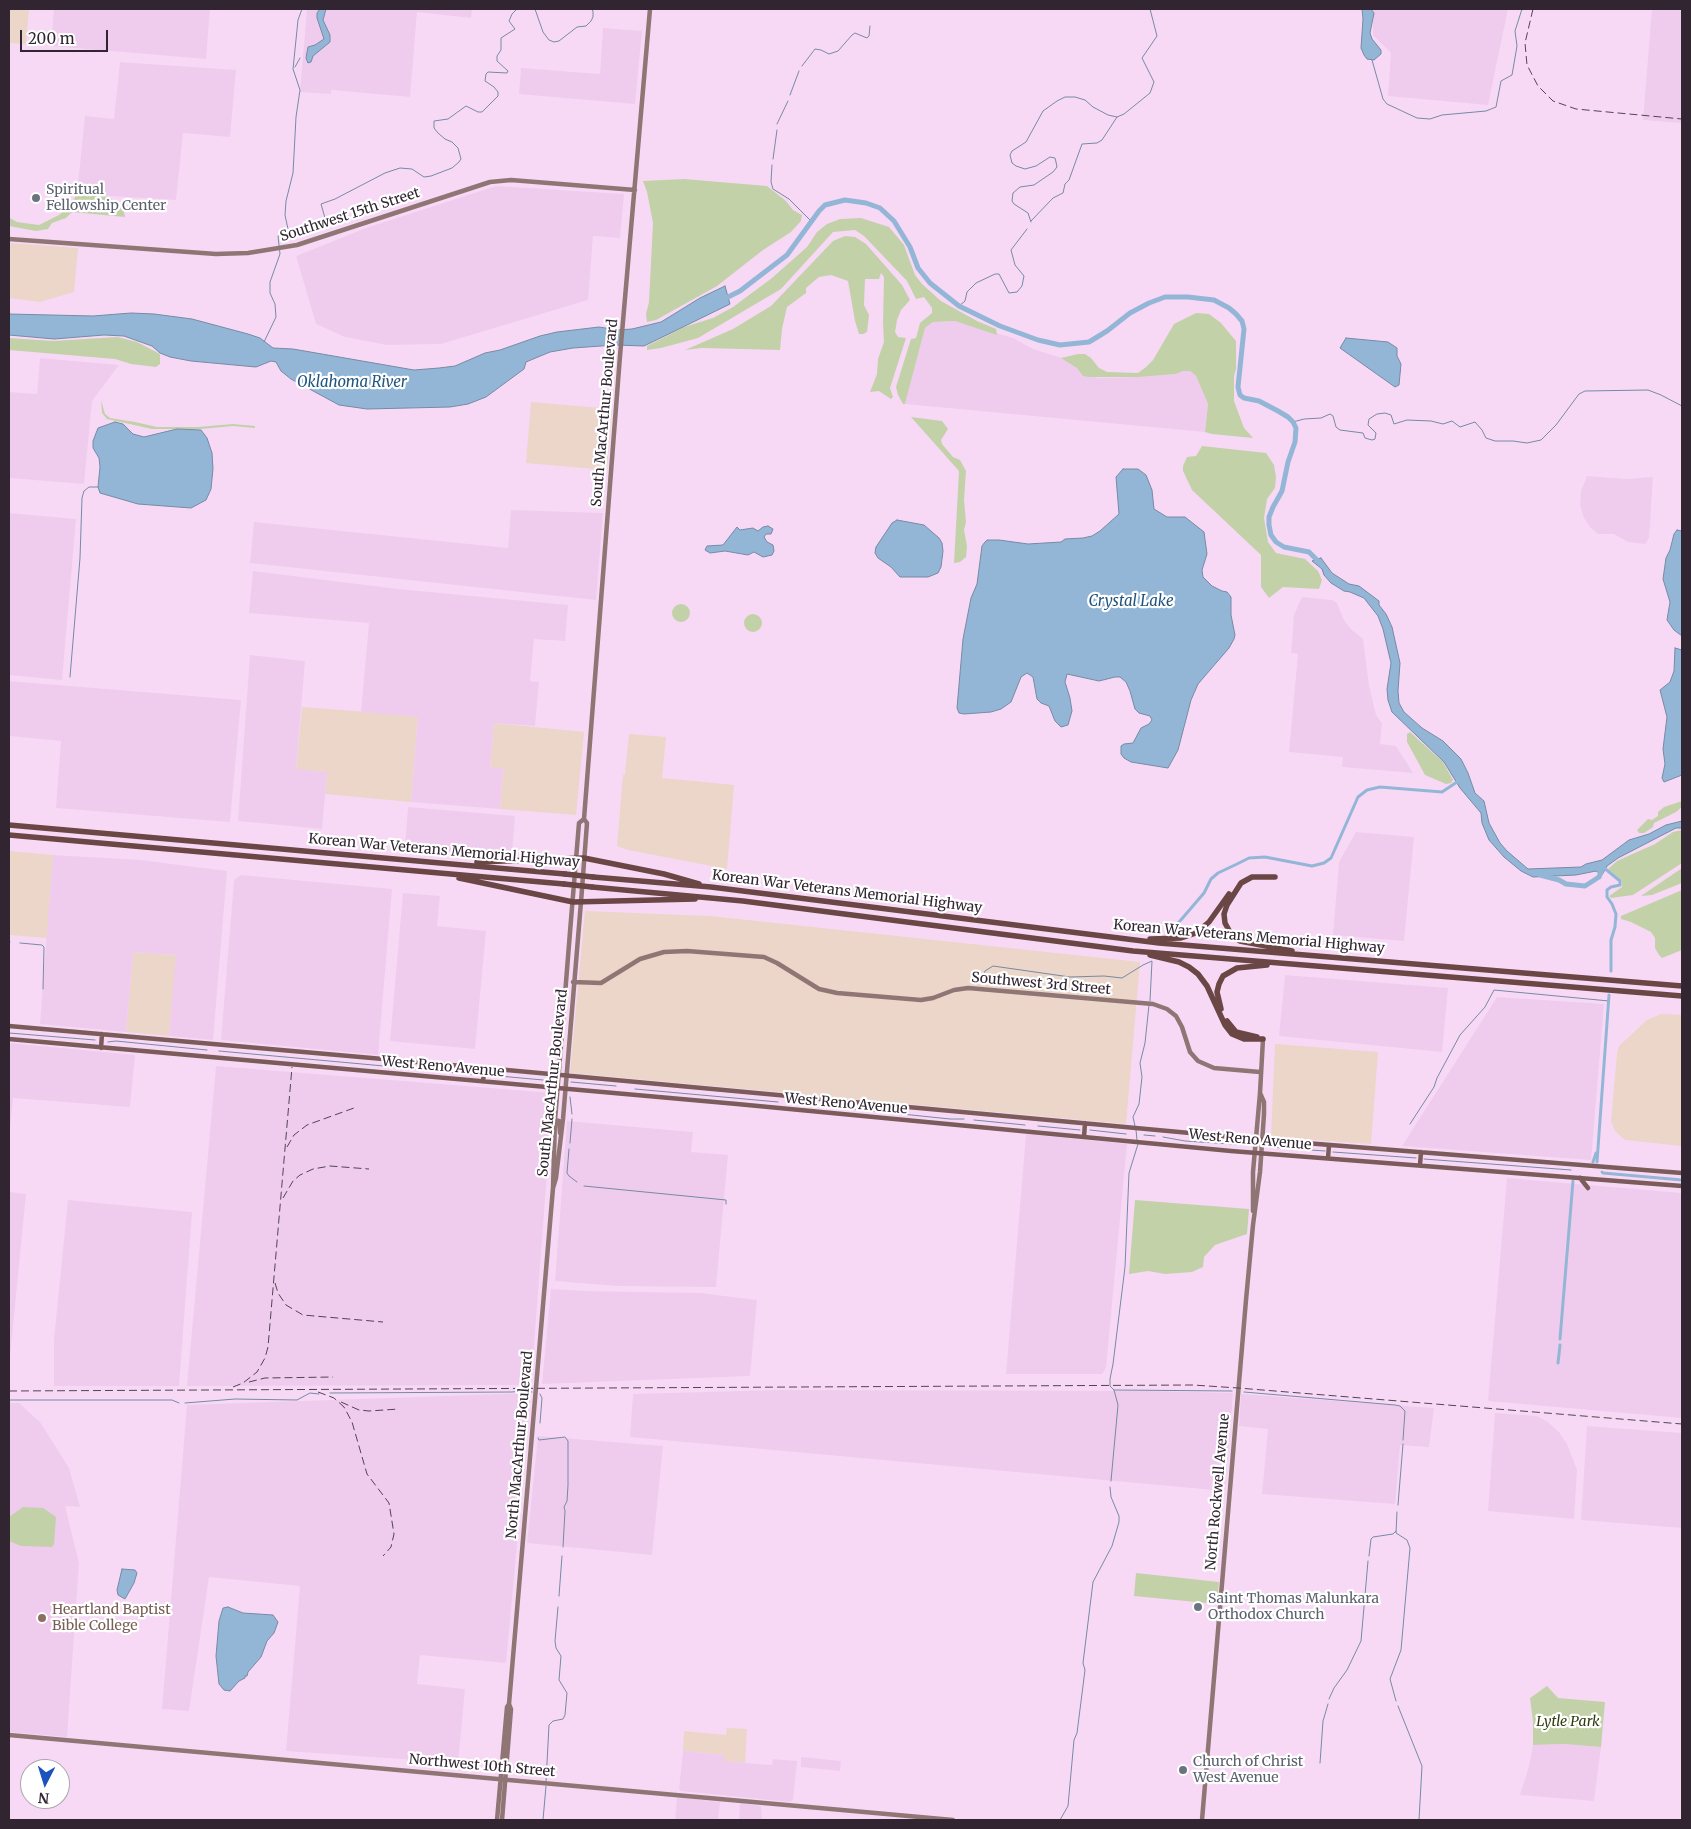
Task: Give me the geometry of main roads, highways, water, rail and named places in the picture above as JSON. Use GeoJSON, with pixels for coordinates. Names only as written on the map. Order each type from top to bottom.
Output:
{"type":"FeatureCollection","features":[{"type":"Feature","properties":{"kind":"highway","name":"Korean War Veterans Memorial Highway"},"geometry":{"type":"LineString","coordinates":[[9,825],[711,887],[1126,939],[1682,986]]}},
{"type":"Feature","properties":{"kind":"highway","name":"Korean War Veterans Memorial Highway"},"geometry":{"type":"LineString","coordinates":[[9,836],[713,898],[1133,950],[1682,996]]}},
{"type":"Feature","properties":{"kind":"highway"},"geometry":{"type":"LineString","coordinates":[[432,862],[496,862],[584,858],[664,874],[711,887]]}},
{"type":"Feature","properties":{"kind":"highway"},"geometry":{"type":"LineString","coordinates":[[440,873],[482,884],[573,902],[713,898]]}},
{"type":"Feature","properties":{"kind":"highway"},"geometry":{"type":"LineString","coordinates":[[1126,939],[1176,939],[1191,936],[1209,922],[1241,879],[1250,874],[1268,875],[1275,877],[1248,879],[1236,889],[1224,914],[1228,931],[1235,938],[1246,943],[1318,956]]}},
{"type":"Feature","properties":{"kind":"highway"},"geometry":{"type":"LineString","coordinates":[[1133,950],[1179,962],[1189,967],[1204,982],[1230,1032],[1241,1038],[1262,1039]]}},
{"type":"Feature","properties":{"kind":"highway"},"geometry":{"type":"LineString","coordinates":[[1262,1039],[1236,1032],[1228,1024],[1218,1000],[1219,984],[1228,972],[1237,968],[1284,964]]}},
{"type":"Feature","properties":{"kind":"main road","name":"South MacArthur Boulevard"},"geometry":{"type":"LineString","coordinates":[[553,1188],[561,1137],[581,902],[587,823],[584,819],[620,356],[650,9]]}},
{"type":"Feature","properties":{"kind":"main road","name":"Southwest 15th Street"},"geometry":{"type":"LineString","coordinates":[[9,239],[216,254],[261,252],[297,245],[490,182],[511,180],[635,190]]}},
{"type":"Feature","properties":{"kind":"main road","name":"South MacArthur Boulevard"},"geometry":{"type":"LineString","coordinates":[[553,1188],[555,1120],[576,858],[579,823],[584,819]]}},
{"type":"Feature","properties":{"kind":"main road","name":"Southwest 3rd Street"},"geometry":{"type":"LineString","coordinates":[[566,981],[601,983],[640,959],[664,952],[687,951],[764,957],[819,989],[836,993],[921,1000],[933,998],[954,990],[968,988],[1153,1004],[1167,1009],[1176,1016],[1182,1027],[1190,1052],[1202,1064],[1214,1068],[1260,1072]]}},
{"type":"Feature","properties":{"kind":"main road"},"geometry":{"type":"LineString","coordinates":[[564,1011],[571,1022]]}},
{"type":"Feature","properties":{"kind":"main road","name":"West Reno Avenue"},"geometry":{"type":"LineString","coordinates":[[9,1026],[1263,1140],[1682,1173]]}},
{"type":"Feature","properties":{"kind":"main road"},"geometry":{"type":"LineString","coordinates":[[562,1028],[567,1029],[569,1040]]}},
{"type":"Feature","properties":{"kind":"main road"},"geometry":{"type":"LineString","coordinates":[[101,1048],[102,1034]]}},
{"type":"Feature","properties":{"kind":"main road","name":"West Reno Avenue"},"geometry":{"type":"LineString","coordinates":[[9,1039],[1262,1153],[1682,1186]]}},
{"type":"Feature","properties":{"kind":"main road"},"geometry":{"type":"LineString","coordinates":[[1260,1093],[1262,1039]]}},
{"type":"Feature","properties":{"kind":"main road"},"geometry":{"type":"LineString","coordinates":[[484,1081],[485,1068]]}},
{"type":"Feature","properties":{"kind":"main road","name":"North Rockwell Avenue"},"geometry":{"type":"LineString","coordinates":[[1253,1225],[1254,1152],[1260,1093]]}},
{"type":"Feature","properties":{"kind":"main road","name":"North Rockwell Avenue"},"geometry":{"type":"LineString","coordinates":[[1202,1820],[1253,1225],[1262,1153],[1264,1107],[1260,1093]]}},
{"type":"Feature","properties":{"kind":"main road"},"geometry":{"type":"LineString","coordinates":[[555,1120],[559,1121],[561,1137]]}},
{"type":"Feature","properties":{"kind":"main road"},"geometry":{"type":"LineString","coordinates":[[1084,1137],[1085,1123]]}},
{"type":"Feature","properties":{"kind":"main road"},"geometry":{"type":"LineString","coordinates":[[1328,1158],[1329,1145]]}},
{"type":"Feature","properties":{"kind":"main road"},"geometry":{"type":"LineString","coordinates":[[1420,1152],[1420,1165]]}},
{"type":"Feature","properties":{"kind":"main road"},"geometry":{"type":"LineString","coordinates":[[1579,1177],[1588,1188]]}},
{"type":"Feature","properties":{"kind":"main road","name":"North MacArthur Boulevard"},"geometry":{"type":"LineString","coordinates":[[497,1820],[511,1708],[509,1704],[553,1188]]}},
{"type":"Feature","properties":{"kind":"main road","name":"Northwest 10th Street"},"geometry":{"type":"LineString","coordinates":[[9,1735],[953,1820]]}},
{"type":"Feature","properties":{"kind":"main road","name":"North MacArthur Boulevard"},"geometry":{"type":"LineString","coordinates":[[502,1820],[503,1779]]}},
{"type":"Feature","properties":{"kind":"water"},"geometry":{"type":"Polygon","coordinates":[[[320,9],[326,9],[323,20],[330,35],[330,42],[313,56],[311,62],[308,63],[306,58],[308,47],[324,39],[317,18],[317,13],[320,9]]]}},
{"type":"Feature","properties":{"kind":"water"},"geometry":{"type":"Polygon","coordinates":[[[1362,9],[1371,9],[1374,13],[1370,33],[1372,39],[1381,50],[1381,54],[1374,60],[1367,59],[1361,48],[1362,9]]]}},
{"type":"Feature","properties":{"kind":"water","name":"Oklahoma River"},"geometry":{"type":"Polygon","coordinates":[[[725,286],[730,304],[644,346],[615,345],[573,348],[550,352],[526,362],[524,369],[486,397],[468,404],[450,407],[367,409],[339,405],[291,379],[281,371],[276,362],[271,361],[256,367],[191,361],[170,357],[160,353],[152,346],[124,336],[104,335],[54,339],[9,335],[9,314],[93,316],[131,313],[154,314],[192,319],[248,334],[260,338],[273,348],[293,349],[414,370],[455,366],[485,353],[557,332],[599,327],[618,330],[632,329],[661,322],[700,298],[725,286]]]}},
{"type":"Feature","properties":{"kind":"water"},"geometry":{"type":"Polygon","coordinates":[[[1346,338],[1388,342],[1397,348],[1397,356],[1401,364],[1399,385],[1395,387],[1340,348],[1346,338]]]}},
{"type":"Feature","properties":{"kind":"water"},"geometry":{"type":"Polygon","coordinates":[[[115,422],[123,424],[133,434],[144,437],[177,429],[201,430],[207,438],[212,453],[211,489],[206,500],[191,508],[138,504],[100,493],[98,487],[99,458],[93,448],[93,441],[98,428],[115,422]]]}},
{"type":"Feature","properties":{"kind":"water","name":"Crystal Lake"},"geometry":{"type":"Polygon","coordinates":[[[1123,469],[1138,469],[1146,475],[1152,490],[1154,509],[1167,517],[1185,517],[1204,532],[1207,554],[1202,570],[1203,577],[1212,586],[1227,592],[1231,597],[1234,639],[1229,648],[1198,684],[1191,700],[1178,750],[1168,768],[1131,762],[1121,754],[1121,746],[1133,743],[1141,728],[1152,720],[1150,716],[1139,713],[1135,709],[1126,682],[1120,677],[1099,681],[1067,674],[1065,682],[1072,711],[1068,725],[1061,727],[1055,721],[1049,706],[1037,699],[1033,677],[1027,673],[1021,677],[1011,702],[1001,709],[991,712],[964,714],[959,713],[957,708],[963,639],[971,598],[977,584],[982,546],[987,540],[1028,544],[1061,542],[1065,539],[1092,536],[1119,514],[1116,477],[1123,469]]]}},
{"type":"Feature","properties":{"kind":"water"},"geometry":{"type":"Polygon","coordinates":[[[897,520],[924,525],[939,538],[943,551],[941,567],[938,573],[928,577],[900,577],[891,567],[878,558],[875,553],[876,547],[892,523],[897,520]]]}},
{"type":"Feature","properties":{"kind":"water"},"geometry":{"type":"Polygon","coordinates":[[[768,526],[773,529],[771,534],[766,534],[764,537],[767,542],[773,545],[774,551],[772,555],[763,557],[754,552],[748,555],[725,551],[710,553],[705,550],[707,546],[723,545],[737,527],[740,530],[753,528],[758,531],[768,526]]]}},
{"type":"Feature","properties":{"kind":"water"},"geometry":{"type":"Polygon","coordinates":[[[1677,530],[1682,531],[1682,636],[1674,630],[1667,620],[1670,602],[1663,579],[1666,558],[1677,530]]]}},
{"type":"Feature","properties":{"kind":"water"},"geometry":{"type":"Polygon","coordinates":[[[1321,558],[1332,573],[1349,584],[1359,586],[1379,601],[1379,605],[1392,627],[1400,663],[1399,703],[1404,712],[1422,728],[1443,741],[1461,759],[1475,793],[1484,801],[1489,823],[1500,843],[1528,869],[1581,867],[1602,860],[1629,840],[1649,834],[1666,825],[1682,821],[1682,828],[1676,828],[1618,858],[1607,866],[1602,875],[1596,871],[1576,875],[1533,877],[1521,871],[1504,857],[1489,840],[1482,823],[1481,813],[1460,788],[1444,762],[1392,712],[1387,689],[1391,663],[1378,616],[1364,598],[1344,591],[1331,583],[1324,575],[1322,569],[1312,561],[1321,558]]]}},
{"type":"Feature","properties":{"kind":"water"},"geometry":{"type":"Polygon","coordinates":[[[1675,648],[1682,650],[1682,775],[1664,782],[1662,778],[1665,764],[1663,749],[1667,717],[1660,690],[1670,682],[1674,671],[1675,648]]]}},
{"type":"Feature","properties":{"kind":"water"},"geometry":{"type":"Polygon","coordinates":[[[122,1569],[135,1570],[137,1573],[125,1599],[118,1595],[117,1590],[122,1569]]]}},
{"type":"Feature","properties":{"kind":"water"},"geometry":{"type":"Polygon","coordinates":[[[228,1607],[243,1613],[273,1615],[278,1622],[274,1633],[267,1641],[261,1657],[248,1672],[247,1676],[239,1681],[230,1691],[224,1690],[219,1684],[216,1656],[219,1621],[223,1608],[228,1607]]]}},
{"type":"Feature","properties":{"kind":"waterway"},"geometry":{"type":"LineString","coordinates":[[288,229],[285,215],[286,201],[293,173],[296,117],[300,90],[293,69],[298,20],[302,9]]}},
{"type":"Feature","properties":{"kind":"waterway"},"geometry":{"type":"LineString","coordinates":[[264,342],[276,317],[275,304],[270,293],[270,282],[280,254],[278,236],[289,230],[324,221],[325,218],[321,204],[335,199],[385,173],[400,168],[412,169],[424,177],[431,176],[452,168],[459,162],[461,159],[458,148],[438,133],[434,128],[434,121],[448,119],[466,106],[482,112],[498,96],[498,92],[494,87],[485,81],[486,74],[488,72],[507,73],[508,71],[497,61],[497,56],[501,50],[501,38],[515,29],[509,21],[517,9]]}},
{"type":"Feature","properties":{"kind":"waterway"},"geometry":{"type":"LineString","coordinates":[[535,9],[543,32],[549,40],[554,42],[559,41],[577,27],[586,26],[593,17],[591,9]]}},
{"type":"Feature","properties":{"kind":"waterway"},"geometry":{"type":"LineString","coordinates":[[1031,221],[1053,198],[1063,193],[1082,144],[1097,143],[1102,140],[1117,117],[1124,114],[1150,93],[1154,82],[1142,58],[1157,36],[1150,9]]}},
{"type":"Feature","properties":{"kind":"waterway"},"geometry":{"type":"LineString","coordinates":[[1372,60],[1383,99],[1387,104],[1417,118],[1430,119],[1442,115],[1486,111],[1496,107],[1501,81],[1512,75],[1517,46],[1515,31],[1522,9]]}},
{"type":"Feature","properties":{"kind":"waterway"},"geometry":{"type":"LineString","coordinates":[[802,66],[815,49],[829,54],[838,51],[855,33],[867,38],[870,26]]}},
{"type":"Feature","properties":{"kind":"waterway"},"geometry":{"type":"LineString","coordinates":[[295,67],[300,58]]}},
{"type":"Feature","properties":{"kind":"waterway"},"geometry":{"type":"LineString","coordinates":[[790,95],[799,71]]}},
{"type":"Feature","properties":{"kind":"waterway"},"geometry":{"type":"LineString","coordinates":[[1031,222],[1028,213],[1012,201],[1013,193],[1020,187],[1034,185],[1053,172],[1057,167],[1055,158],[1050,157],[1036,166],[1025,169],[1012,163],[1010,155],[1012,151],[1026,142],[1043,111],[1065,97],[1075,97],[1085,100],[1108,115],[1117,117]]}},
{"type":"Feature","properties":{"kind":"waterway"},"geometry":{"type":"LineString","coordinates":[[777,124],[788,101]]}},
{"type":"Feature","properties":{"kind":"waterway"},"geometry":{"type":"LineString","coordinates":[[773,159],[777,130]]}},
{"type":"Feature","properties":{"kind":"waterway"},"geometry":{"type":"LineString","coordinates":[[772,165],[771,182],[773,189],[789,199],[811,221]]}},
{"type":"Feature","properties":{"kind":"waterway"},"geometry":{"type":"LineString","coordinates":[[722,300],[740,291],[787,255],[825,205],[845,200],[866,203],[880,208],[894,221],[910,247],[918,268],[930,283],[959,306],[1000,326],[1038,340],[1060,345],[1089,342],[1130,313],[1165,297],[1214,300],[1229,308],[1242,321],[1244,329],[1238,387],[1240,395],[1244,398],[1259,401],[1278,411],[1288,417],[1296,428],[1295,442],[1288,462],[1282,491],[1269,517],[1271,535],[1276,542],[1284,547],[1309,552],[1321,564]]}},
{"type":"Feature","properties":{"kind":"waterway"},"geometry":{"type":"LineString","coordinates":[[959,306],[965,301],[967,292],[976,283],[995,274],[999,274],[1009,293],[1017,292],[1022,286],[1024,276],[1015,265],[1011,250],[1027,229]]}},
{"type":"Feature","properties":{"kind":"waterway"},"geometry":{"type":"LineString","coordinates":[[1293,422],[1321,418],[1330,414],[1333,416],[1336,427],[1340,430],[1363,433],[1365,438],[1372,440],[1375,439],[1376,433],[1368,425],[1369,419],[1377,414],[1385,413],[1391,415],[1394,424],[1407,420],[1431,421],[1443,424],[1452,421],[1460,427],[1475,422],[1486,438],[1495,441],[1527,443],[1541,440],[1556,425],[1579,394],[1585,391],[1648,390],[1682,406]]}},
{"type":"Feature","properties":{"kind":"waterway"},"geometry":{"type":"LineString","coordinates":[[70,677],[80,558],[82,498],[84,491],[89,487],[98,487]]}},
{"type":"Feature","properties":{"kind":"waterway"},"geometry":{"type":"LineString","coordinates":[[1168,935],[1204,893],[1211,879],[1218,873],[1249,858],[1265,857],[1312,866],[1324,863],[1331,858],[1358,797],[1367,790],[1380,787],[1442,792],[1460,780]]}},
{"type":"Feature","properties":{"kind":"waterway"},"geometry":{"type":"LineString","coordinates":[[1603,867],[1620,881],[1620,885],[1607,890],[1607,897],[1616,914],[1611,940],[1611,971]]}},
{"type":"Feature","properties":{"kind":"waterway"},"geometry":{"type":"LineString","coordinates":[[1540,875],[1566,884],[1585,886],[1599,877],[1602,869]]}},
{"type":"Feature","properties":{"kind":"waterway"},"geometry":{"type":"LineString","coordinates":[[20,943],[42,945],[44,947],[43,989]]}},
{"type":"Feature","properties":{"kind":"waterway"},"geometry":{"type":"LineString","coordinates":[[980,982],[985,971],[993,966],[1070,977],[1104,976],[1122,978],[1152,961],[1150,1001]]}},
{"type":"Feature","properties":{"kind":"waterway"},"geometry":{"type":"LineString","coordinates":[[1410,1124],[1434,1087],[1460,1035],[1485,1007],[1494,990],[1609,1001]]}},
{"type":"Feature","properties":{"kind":"waterway"},"geometry":{"type":"LineString","coordinates":[[1597,1162],[1609,995]]}},
{"type":"Feature","properties":{"kind":"waterway"},"geometry":{"type":"LineString","coordinates":[[1135,1126],[1133,1117],[1139,1104],[1142,1077],[1140,1063],[1145,1043],[1149,1005]]}},
{"type":"Feature","properties":{"kind":"waterway"},"geometry":{"type":"LineString","coordinates":[[9,1033],[95,1040]]}},
{"type":"Feature","properties":{"kind":"waterway"},"geometry":{"type":"LineString","coordinates":[[108,1042],[116,1041],[207,1050]]}},
{"type":"Feature","properties":{"kind":"waterway"},"geometry":{"type":"LineString","coordinates":[[219,1051],[417,1069]]}},
{"type":"Feature","properties":{"kind":"waterway"},"geometry":{"type":"LineString","coordinates":[[424,1070],[481,1075]]}},
{"type":"Feature","properties":{"kind":"waterway"},"geometry":{"type":"LineString","coordinates":[[488,1075],[554,1081]]}},
{"type":"Feature","properties":{"kind":"waterway"},"geometry":{"type":"LineString","coordinates":[[571,1082],[616,1086]]}},
{"type":"Feature","properties":{"kind":"waterway"},"geometry":{"type":"LineString","coordinates":[[635,1089],[778,1102]]}},
{"type":"Feature","properties":{"kind":"waterway"},"geometry":{"type":"LineString","coordinates":[[570,1097],[572,1114]]}},
{"type":"Feature","properties":{"kind":"waterway"},"geometry":{"type":"LineString","coordinates":[[786,1102],[964,1119]]}},
{"type":"Feature","properties":{"kind":"waterway"},"geometry":{"type":"LineString","coordinates":[[570,1143],[572,1119]]}},
{"type":"Feature","properties":{"kind":"waterway"},"geometry":{"type":"LineString","coordinates":[[974,1120],[1025,1125]]}},
{"type":"Feature","properties":{"kind":"waterway"},"geometry":{"type":"LineString","coordinates":[[1038,1126],[1080,1130]]}},
{"type":"Feature","properties":{"kind":"waterway"},"geometry":{"type":"LineString","coordinates":[[1090,1130],[1126,1134]]}},
{"type":"Feature","properties":{"kind":"waterway"},"geometry":{"type":"LineString","coordinates":[[1136,1130],[1137,1140]]}},
{"type":"Feature","properties":{"kind":"waterway"},"geometry":{"type":"LineString","coordinates":[[1144,1135],[1155,1136]]}},
{"type":"Feature","properties":{"kind":"waterway"},"geometry":{"type":"LineString","coordinates":[[1163,1137],[1185,1141],[1248,1145]]}},
{"type":"Feature","properties":{"kind":"waterway"},"geometry":{"type":"LineString","coordinates":[[1111,1481],[1118,1405],[1114,1390],[1110,1386],[1110,1379],[1125,1267],[1129,1173],[1138,1144]]}},
{"type":"Feature","properties":{"kind":"waterway"},"geometry":{"type":"LineString","coordinates":[[1269,1147],[1325,1151]]}},
{"type":"Feature","properties":{"kind":"waterway"},"geometry":{"type":"LineString","coordinates":[[569,1149],[567,1173],[577,1182]]}},
{"type":"Feature","properties":{"kind":"waterway"},"geometry":{"type":"LineString","coordinates":[[1333,1152],[1416,1158]]}},
{"type":"Feature","properties":{"kind":"waterway"},"geometry":{"type":"LineString","coordinates":[[1593,1162],[1596,1153]]}},
{"type":"Feature","properties":{"kind":"waterway"},"geometry":{"type":"LineString","coordinates":[[1424,1159],[1571,1170]]}},
{"type":"Feature","properties":{"kind":"waterway"},"geometry":{"type":"LineString","coordinates":[[1602,1172],[1682,1180]]}},
{"type":"Feature","properties":{"kind":"waterway"},"geometry":{"type":"LineString","coordinates":[[1560,1339],[1573,1181]]}},
{"type":"Feature","properties":{"kind":"waterway"},"geometry":{"type":"LineString","coordinates":[[584,1186],[726,1200],[726,1204]]}},
{"type":"Feature","properties":{"kind":"waterway"},"geometry":{"type":"LineString","coordinates":[[1558,1363],[1560,1345]]}},
{"type":"Feature","properties":{"kind":"waterway"},"geometry":{"type":"LineString","coordinates":[[1114,1390],[1232,1391]]}},
{"type":"Feature","properties":{"kind":"waterway"},"geometry":{"type":"LineString","coordinates":[[330,1393],[532,1392]]}},
{"type":"Feature","properties":{"kind":"waterway"},"geometry":{"type":"LineString","coordinates":[[1244,1392],[1400,1406],[1405,1411],[1403,1440]]}},
{"type":"Feature","properties":{"kind":"waterway"},"geometry":{"type":"LineString","coordinates":[[185,1403],[235,1399],[297,1400],[310,1393],[319,1394]]}},
{"type":"Feature","properties":{"kind":"waterway"},"geometry":{"type":"LineString","coordinates":[[540,1394],[542,1398],[540,1423]]}},
{"type":"Feature","properties":{"kind":"waterway"},"geometry":{"type":"LineString","coordinates":[[9,1400],[172,1400],[179,1403]]}},
{"type":"Feature","properties":{"kind":"waterway"},"geometry":{"type":"LineString","coordinates":[[538,1438],[539,1440],[565,1437],[568,1441],[568,1485],[567,1501],[564,1507],[563,1547]]}},
{"type":"Feature","properties":{"kind":"waterway"},"geometry":{"type":"LineString","coordinates":[[1398,1505],[1403,1444]]}},
{"type":"Feature","properties":{"kind":"waterway"},"geometry":{"type":"LineString","coordinates":[[1060,1820],[1068,1806],[1074,1740],[1077,1733],[1085,1670],[1083,1663],[1093,1582],[1112,1546],[1119,1522],[1119,1516],[1111,1497],[1110,1487]]}},
{"type":"Feature","properties":{"kind":"waterway"},"geometry":{"type":"LineString","coordinates":[[1396,1701],[1390,1679],[1401,1650],[1410,1548],[1407,1540],[1396,1533],[1397,1512]]}},
{"type":"Feature","properties":{"kind":"waterway"},"geometry":{"type":"LineString","coordinates":[[1369,1556],[1371,1539],[1373,1537],[1393,1534],[1396,1531]]}},
{"type":"Feature","properties":{"kind":"waterway"},"geometry":{"type":"LineString","coordinates":[[559,1596],[562,1556]]}},
{"type":"Feature","properties":{"kind":"waterway"},"geometry":{"type":"LineString","coordinates":[[1329,1699],[1334,1688],[1347,1670],[1361,1641],[1368,1561]]}},
{"type":"Feature","properties":{"kind":"waterway"},"geometry":{"type":"LineString","coordinates":[[546,1782],[549,1725],[553,1721],[563,1719],[567,1693],[559,1680],[561,1656],[556,1648],[555,1641],[558,1607]]}},
{"type":"Feature","properties":{"kind":"waterway"},"geometry":{"type":"LineString","coordinates":[[1320,1763],[1323,1721],[1328,1704]]}},
{"type":"Feature","properties":{"kind":"waterway"},"geometry":{"type":"LineString","coordinates":[[1398,1706],[1422,1766],[1419,1820]]}},
{"type":"Feature","properties":{"kind":"waterway"},"geometry":{"type":"LineString","coordinates":[[543,1820],[546,1786]]}},
{"type":"Feature","properties":{"kind":"railway"},"geometry":{"type":"LineString","coordinates":[[1533,9],[1525,43],[1527,65],[1538,86],[1553,101],[1576,109],[1682,119]]}},
{"type":"Feature","properties":{"kind":"railway"},"geometry":{"type":"LineString","coordinates":[[233,1387],[243,1383],[257,1372],[265,1358],[268,1347],[292,1067]]}},
{"type":"Feature","properties":{"kind":"railway"},"geometry":{"type":"LineString","coordinates":[[287,1147],[294,1135],[307,1125],[354,1108]]}},
{"type":"Feature","properties":{"kind":"railway"},"geometry":{"type":"LineString","coordinates":[[283,1198],[293,1181],[300,1175],[313,1169],[330,1166],[369,1169]]}},
{"type":"Feature","properties":{"kind":"railway"},"geometry":{"type":"LineString","coordinates":[[275,1283],[278,1293],[286,1305],[303,1315],[383,1322]]}},
{"type":"Feature","properties":{"kind":"railway"},"geometry":{"type":"LineString","coordinates":[[249,1382],[265,1378],[333,1377]]}},
{"type":"Feature","properties":{"kind":"railway"},"geometry":{"type":"LineString","coordinates":[[9,1391],[1193,1385],[1682,1424]]}},
{"type":"Feature","properties":{"kind":"railway"},"geometry":{"type":"LineString","coordinates":[[318,1392],[334,1398],[344,1407],[352,1422],[367,1474],[389,1503],[394,1534],[391,1547],[383,1556]]}},
{"type":"Feature","properties":{"kind":"railway"},"geometry":{"type":"LineString","coordinates":[[341,1402],[359,1410],[399,1409]]}},
{"type":"Feature","properties":{"kind":"place","name":"Spiritual Fellowship Center"},"geometry":{"type":"Point","coordinates":[36,198]}},
{"type":"Feature","properties":{"kind":"place","name":"Saint Thomas Malunkara Orthodox Church"},"geometry":{"type":"Point","coordinates":[1198,1607]}},
{"type":"Feature","properties":{"kind":"place","name":"Heartland Baptist Bible College"},"geometry":{"type":"Point","coordinates":[42,1618]}},
{"type":"Feature","properties":{"kind":"place","name":"Church of Christ West Avenue"},"geometry":{"type":"Point","coordinates":[1183,1770]}},
{"type":"Feature","properties":{"kind":"park label","name":"Lytle Park"},"geometry":{"type":"Point","coordinates":[1568,1722]}}]}
